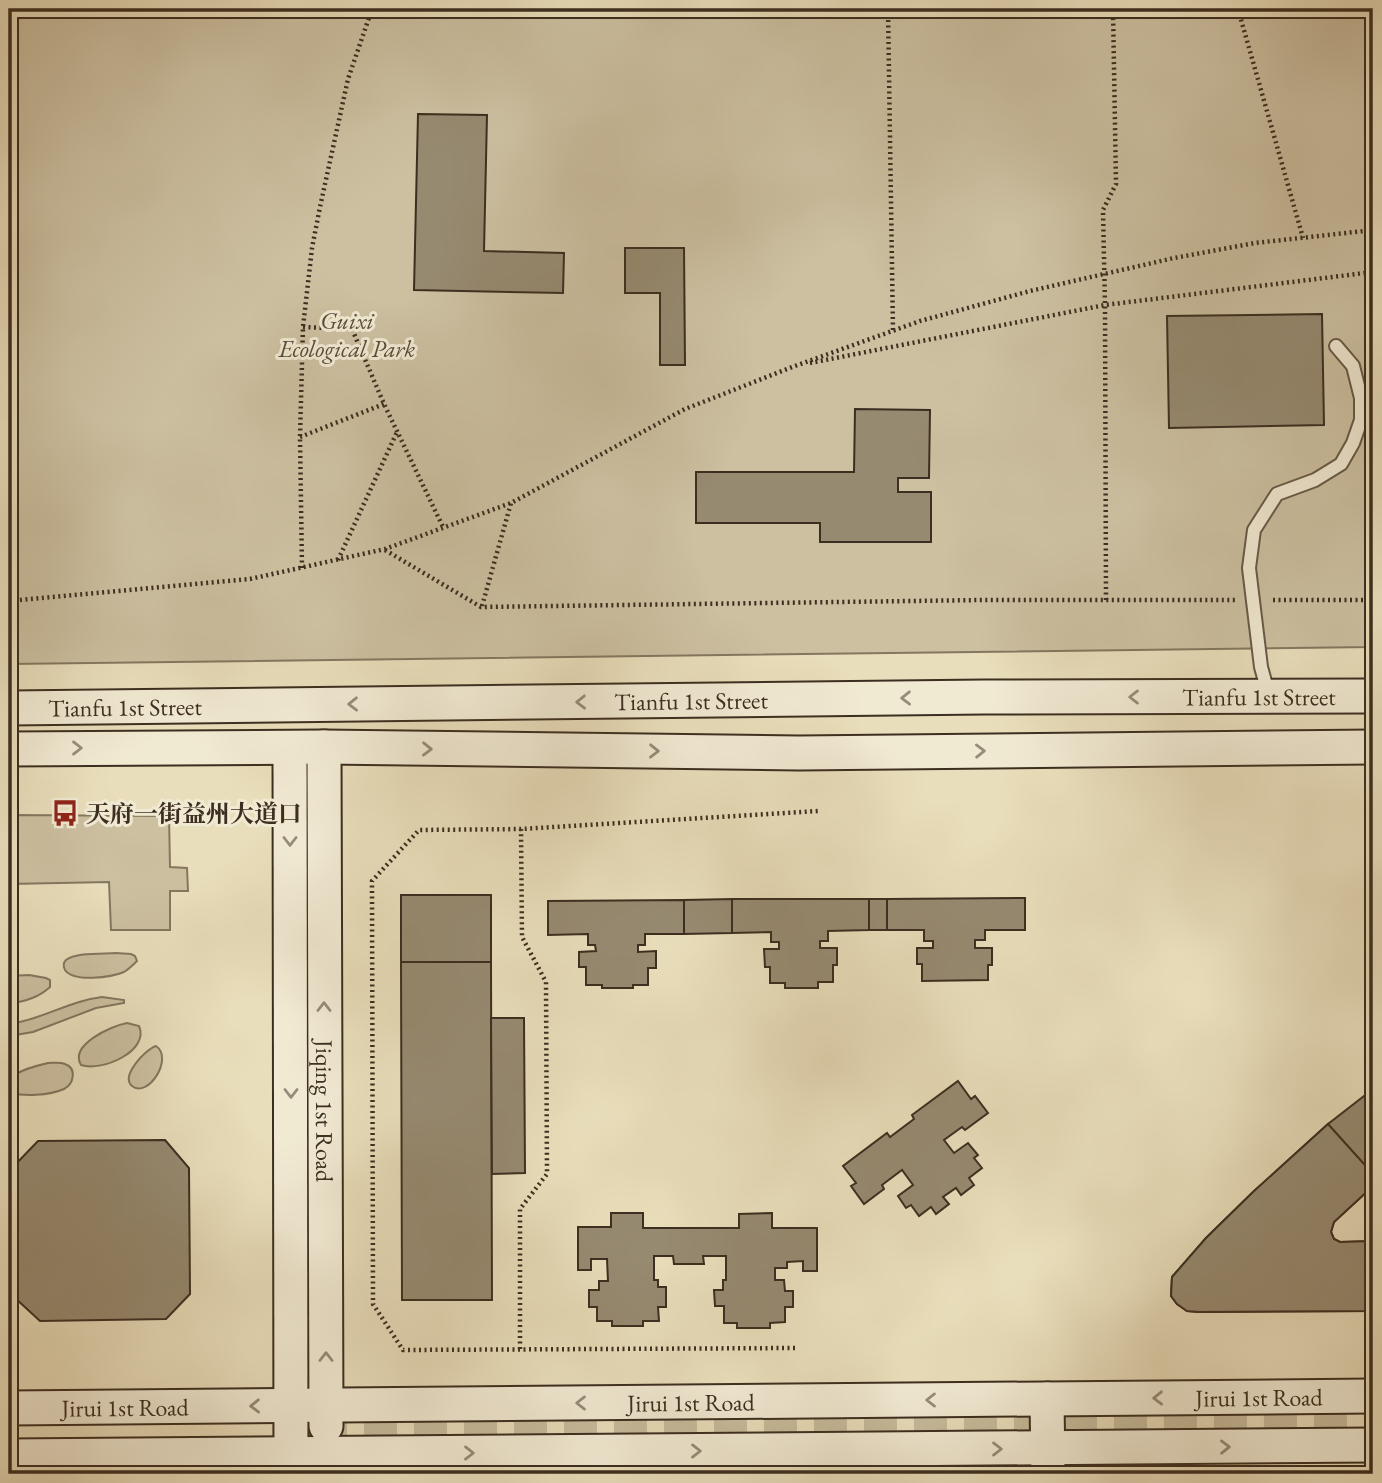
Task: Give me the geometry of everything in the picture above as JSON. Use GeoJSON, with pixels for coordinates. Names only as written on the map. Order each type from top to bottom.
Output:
{"type":"FeatureCollection","features":[{"type":"Feature","properties":{"kind":"street","name":"Tianfu 1st Street"},"geometry":{"type":"LineString","coordinates":[[9,708],[1373,696]]}},
{"type":"Feature","properties":{"kind":"street","name":"Tianfu 1st Street"},"geometry":{"type":"LineString","coordinates":[[9,749],[324,747],[799,753],[1373,747]]}},
{"type":"Feature","properties":{"kind":"street","name":"Jiqing 1st Road"},"geometry":{"type":"LineString","coordinates":[[324,747],[326,1464]]}},
{"type":"Feature","properties":{"kind":"street","name":"Jiqing 1st Road"},"geometry":{"type":"LineString","coordinates":[[290,748],[291,1464]]}},
{"type":"Feature","properties":{"kind":"street","name":"Jirui 1st Road"},"geometry":{"type":"LineString","coordinates":[[9,1408],[1373,1396]]}},
{"type":"Feature","properties":{"kind":"street"},"geometry":{"type":"LineString","coordinates":[[1047,1399],[1048,1461]]}},
{"type":"Feature","properties":{"kind":"street","name":"Jirui 1st Road"},"geometry":{"type":"LineString","coordinates":[[9,1455],[291,1464],[1048,1461],[1373,1445]]}},
{"type":"Feature","properties":{"kind":"lane"},"geometry":{"type":"LineString","coordinates":[[1269,696],[1261,667],[1249,568],[1254,530],[1277,494],[1315,480],[1341,464],[1353,443],[1361,419],[1361,398],[1353,366],[1336,346]]}},
{"type":"Feature","properties":{"kind":"path"},"geometry":{"type":"LineString","coordinates":[[302,568],[300,437],[303,327],[312,248],[348,79],[372,9]]}},
{"type":"Feature","properties":{"kind":"path"},"geometry":{"type":"LineString","coordinates":[[888,9],[893,331]]}},
{"type":"Feature","properties":{"kind":"path"},"geometry":{"type":"LineString","coordinates":[[1106,600],[1103,210],[1116,184],[1113,9]]}},
{"type":"Feature","properties":{"kind":"path"},"geometry":{"type":"LineString","coordinates":[[1238,9],[1303,238]]}},
{"type":"Feature","properties":{"kind":"path"},"geometry":{"type":"LineString","coordinates":[[9,601],[250,579],[385,549],[511,503],[685,409],[920,321],[1105,273],[1255,243],[1373,230]]}},
{"type":"Feature","properties":{"kind":"path"},"geometry":{"type":"LineString","coordinates":[[795,366],[1105,305],[1373,272]]}},
{"type":"Feature","properties":{"kind":"path"},"geometry":{"type":"LineString","coordinates":[[303,327],[352,329],[384,404],[443,527]]}},
{"type":"Feature","properties":{"kind":"path"},"geometry":{"type":"LineString","coordinates":[[300,437],[384,404]]}},
{"type":"Feature","properties":{"kind":"path"},"geometry":{"type":"LineString","coordinates":[[338,560],[397,431]]}},
{"type":"Feature","properties":{"kind":"path"},"geometry":{"type":"LineString","coordinates":[[481,607],[511,503]]}},
{"type":"Feature","properties":{"kind":"path"},"geometry":{"type":"LineString","coordinates":[[385,549],[481,607],[982,600],[1373,600]]}},
{"type":"Feature","properties":{"kind":"path"},"geometry":{"type":"LineString","coordinates":[[795,1348],[403,1350],[373,1304],[372,881],[419,830],[521,829],[818,811]]}},
{"type":"Feature","properties":{"kind":"path"},"geometry":{"type":"LineString","coordinates":[[520,1349],[520,1209],[547,1174],[546,982],[522,937],[521,829]]}},
{"type":"Feature","properties":{"kind":"green space","name":"Guixi Ecological Park"},"geometry":{"type":"Polygon","coordinates":[[[9,9],[1373,9],[1373,647],[9,664],[9,9]]]}},
{"type":"Feature","properties":{"kind":"green space"},"geometry":{"type":"Polygon","coordinates":[[[9,815],[169,816],[170,867],[187,868],[188,891],[170,891],[170,930],[111,930],[109,882],[9,884],[9,815]]]}},
{"type":"Feature","properties":{"kind":"green space"},"geometry":{"type":"Polygon","coordinates":[[[131,954],[137,961],[124,972],[102,977],[76,976],[64,967],[70,957],[131,954]]]}},
{"type":"Feature","properties":{"kind":"green space"},"geometry":{"type":"Polygon","coordinates":[[[29,975],[50,980],[50,987],[31,999],[9,1003],[9,976],[29,975]]]}},
{"type":"Feature","properties":{"kind":"green space"},"geometry":{"type":"Polygon","coordinates":[[[102,997],[124,1000],[124,1003],[96,1008],[33,1032],[9,1036],[9,1024],[102,997]]]}},
{"type":"Feature","properties":{"kind":"green space"},"geometry":{"type":"Polygon","coordinates":[[[127,1023],[139,1026],[141,1035],[138,1044],[131,1051],[111,1062],[81,1065],[79,1058],[86,1044],[102,1032],[127,1023]]]}},
{"type":"Feature","properties":{"kind":"green space"},"geometry":{"type":"Polygon","coordinates":[[[156,1046],[162,1059],[157,1075],[145,1087],[138,1089],[132,1086],[129,1076],[132,1070],[141,1057],[156,1046]]]}},
{"type":"Feature","properties":{"kind":"green space"},"geometry":{"type":"Polygon","coordinates":[[[48,1063],[63,1063],[69,1066],[73,1076],[67,1087],[44,1094],[9,1093],[9,1079],[27,1069],[48,1063]]]}},
{"type":"Feature","properties":{"kind":"building"},"geometry":{"type":"Polygon","coordinates":[[[418,114],[487,115],[484,251],[564,253],[563,293],[414,290],[418,114]]]}},
{"type":"Feature","properties":{"kind":"building"},"geometry":{"type":"Polygon","coordinates":[[[625,248],[684,248],[685,365],[660,365],[660,293],[625,293],[625,248]]]}},
{"type":"Feature","properties":{"kind":"building"},"geometry":{"type":"Polygon","coordinates":[[[1322,314],[1324,425],[1169,428],[1167,316],[1322,314]]]}},
{"type":"Feature","properties":{"kind":"building"},"geometry":{"type":"Polygon","coordinates":[[[855,409],[930,410],[929,478],[898,478],[898,492],[931,492],[931,542],[820,542],[820,523],[696,523],[696,472],[854,472],[855,409]]]}},
{"type":"Feature","properties":{"kind":"building"},"geometry":{"type":"Polygon","coordinates":[[[401,895],[491,895],[491,962],[401,962],[401,895]]]}},
{"type":"Feature","properties":{"kind":"building"},"geometry":{"type":"Polygon","coordinates":[[[1025,898],[1025,930],[985,930],[985,940],[975,940],[975,948],[992,948],[992,965],[988,965],[988,980],[922,981],[922,964],[917,964],[917,948],[933,948],[933,941],[924,941],[924,930],[887,930],[887,899],[1025,898]]]}},
{"type":"Feature","properties":{"kind":"building"},"geometry":{"type":"Polygon","coordinates":[[[732,899],[869,899],[869,930],[828,931],[828,941],[820,941],[820,948],[837,948],[833,982],[818,982],[818,988],[785,988],[785,983],[770,983],[770,967],[765,967],[764,949],[779,949],[779,942],[771,942],[771,932],[732,933],[732,899]]]}},
{"type":"Feature","properties":{"kind":"building"},"geometry":{"type":"Polygon","coordinates":[[[732,899],[732,933],[684,934],[684,900],[732,899]]]}},
{"type":"Feature","properties":{"kind":"building"},"geometry":{"type":"Polygon","coordinates":[[[869,899],[887,899],[887,930],[869,930],[869,899]]]}},
{"type":"Feature","properties":{"kind":"building"},"geometry":{"type":"Polygon","coordinates":[[[869,899],[887,899],[887,930],[869,930],[869,899]]]}},
{"type":"Feature","properties":{"kind":"building"},"geometry":{"type":"Polygon","coordinates":[[[684,900],[684,934],[645,934],[645,945],[638,945],[638,952],[656,951],[656,968],[648,968],[648,985],[602,988],[602,985],[586,985],[586,967],[579,967],[579,952],[596,951],[595,945],[588,945],[588,934],[548,935],[548,901],[684,900]]]}},
{"type":"Feature","properties":{"kind":"building"},"geometry":{"type":"Polygon","coordinates":[[[401,962],[491,962],[492,1300],[402,1300],[401,962]]]}},
{"type":"Feature","properties":{"kind":"building"},"geometry":{"type":"Polygon","coordinates":[[[491,1018],[524,1018],[525,1173],[492,1174],[491,1018]]]}},
{"type":"Feature","properties":{"kind":"building"},"geometry":{"type":"Polygon","coordinates":[[[958,1081],[971,1099],[975,1096],[988,1113],[965,1130],[962,1127],[944,1140],[954,1153],[968,1143],[978,1155],[974,1158],[982,1168],[969,1178],[974,1185],[961,1195],[956,1188],[943,1197],[949,1204],[936,1214],[931,1207],[919,1216],[911,1205],[906,1208],[898,1196],[913,1185],[902,1170],[882,1185],[884,1189],[864,1204],[851,1186],[856,1183],[843,1166],[887,1133],[890,1137],[914,1119],[912,1115],[958,1081]]]}},
{"type":"Feature","properties":{"kind":"building"},"geometry":{"type":"Polygon","coordinates":[[[1373,1089],[1373,1186],[1334,1222],[1331,1232],[1334,1239],[1340,1242],[1373,1241],[1373,1311],[1199,1312],[1187,1311],[1177,1304],[1171,1296],[1172,1277],[1206,1238],[1328,1124],[1373,1089]]]}},
{"type":"Feature","properties":{"kind":"building"},"geometry":{"type":"Polygon","coordinates":[[[1328,1124],[1373,1174],[1373,1186],[1334,1222],[1331,1232],[1334,1239],[1340,1242],[1373,1241],[1373,1311],[1199,1312],[1187,1311],[1177,1304],[1171,1296],[1172,1277],[1206,1238],[1328,1124]]]}},
{"type":"Feature","properties":{"kind":"building"},"geometry":{"type":"Polygon","coordinates":[[[165,1140],[189,1168],[190,1294],[166,1319],[40,1321],[14,1297],[12,1168],[38,1141],[165,1140]]]}},
{"type":"Feature","properties":{"kind":"building"},"geometry":{"type":"Polygon","coordinates":[[[611,1213],[643,1213],[643,1228],[739,1228],[739,1214],[772,1213],[772,1228],[817,1228],[817,1271],[803,1271],[803,1261],[787,1262],[787,1268],[775,1268],[775,1280],[784,1280],[785,1291],[793,1291],[793,1307],[785,1307],[785,1322],[770,1323],[770,1328],[737,1328],[737,1323],[724,1323],[724,1306],[715,1306],[714,1290],[723,1290],[723,1280],[726,1280],[726,1256],[703,1256],[704,1264],[674,1264],[673,1256],[654,1256],[654,1280],[658,1280],[658,1287],[666,1287],[666,1307],[658,1307],[659,1321],[643,1321],[643,1326],[612,1326],[612,1321],[597,1321],[597,1307],[589,1307],[589,1290],[599,1290],[599,1281],[608,1281],[607,1259],[591,1259],[591,1270],[578,1270],[578,1227],[611,1227],[611,1213]]]}},
{"type":"Feature","properties":{"kind":"tunnel"},"geometry":{"type":"LineString","coordinates":[[308,1474],[308,1430],[1373,1419]]}},
{"type":"Feature","properties":{"kind":"place","name":"天府一街益州大道口"},"geometry":{"type":"Point","coordinates":[65,813]}}]}
